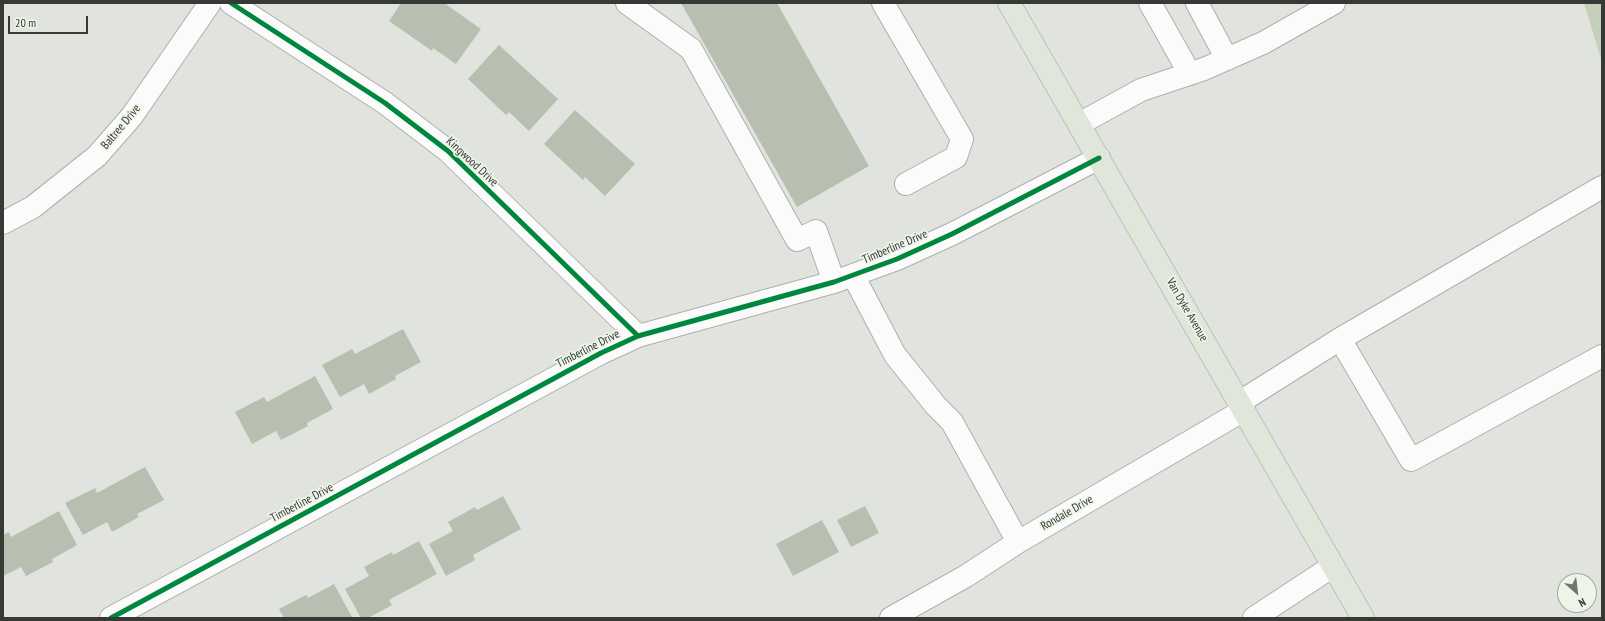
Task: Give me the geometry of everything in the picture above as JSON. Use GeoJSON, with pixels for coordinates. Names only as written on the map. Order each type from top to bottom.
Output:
{"type":"FeatureCollection","features":[{"type":"Feature","properties":{"kind":"main road","name":"Van Dyke Avenue"},"geometry":{"type":"LineString","coordinates":[[1009,3],[1363,618]]}},
{"type":"Feature","properties":{"kind":"street","name":"Baltree Drive"},"geometry":{"type":"LineString","coordinates":[[3,223],[33,207],[97,156],[132,116],[210,3]]}},
{"type":"Feature","properties":{"kind":"street","name":"Kingwood Drive"},"geometry":{"type":"LineString","coordinates":[[231,3],[378,99],[448,151],[638,336]]}},
{"type":"Feature","properties":{"kind":"street"},"geometry":{"type":"LineString","coordinates":[[627,3],[691,49],[797,240],[816,231],[843,279],[895,355],[936,406],[952,422],[1018,542]]}},
{"type":"Feature","properties":{"kind":"street"},"geometry":{"type":"LineString","coordinates":[[883,3],[962,139],[956,157],[906,184]]}},
{"type":"Feature","properties":{"kind":"street"},"geometry":{"type":"LineString","coordinates":[[1150,3],[1190,74]]}},
{"type":"Feature","properties":{"kind":"street"},"geometry":{"type":"LineString","coordinates":[[1197,3],[1227,59]]}},
{"type":"Feature","properties":{"kind":"street"},"geometry":{"type":"LineString","coordinates":[[1079,124],[1141,90],[1190,74],[1263,43],[1334,3]]}},
{"type":"Feature","properties":{"kind":"street","name":"Timberline Drive"},"geometry":{"type":"LineString","coordinates":[[111,618],[542,384],[638,336],[843,279],[897,260],[1099,158]]}},
{"type":"Feature","properties":{"kind":"street","name":"Rondale Drive"},"geometry":{"type":"LineString","coordinates":[[891,618],[966,576],[1018,542],[1242,406],[1340,339],[1602,187]]}},
{"type":"Feature","properties":{"kind":"street"},"geometry":{"type":"LineString","coordinates":[[1340,339],[1411,460],[1602,356]]}},
{"type":"Feature","properties":{"kind":"street"},"geometry":{"type":"LineString","coordinates":[[1254,618],[1333,566]]}},
{"type":"Feature","properties":{"kind":"green space"},"geometry":{"type":"Polygon","coordinates":[[[1584,3],[1602,3],[1602,62],[1584,3]]]}},
{"type":"Feature","properties":{"kind":"building"},"geometry":{"type":"Polygon","coordinates":[[[401,3],[444,3],[481,29],[456,64],[433,48],[432,51],[389,21],[401,3]]]}},
{"type":"Feature","properties":{"kind":"building"},"geometry":{"type":"Polygon","coordinates":[[[681,3],[777,3],[869,166],[797,207],[681,3]]]}},
{"type":"Feature","properties":{"kind":"building"},"geometry":{"type":"Polygon","coordinates":[[[499,45],[558,99],[529,131],[509,112],[506,115],[468,79],[499,45]]]}},
{"type":"Feature","properties":{"kind":"building"},"geometry":{"type":"Polygon","coordinates":[[[575,110],[635,164],[605,196],[585,177],[583,180],[544,144],[575,110]]]}},
{"type":"Feature","properties":{"kind":"building"},"geometry":{"type":"Polygon","coordinates":[[[403,329],[421,362],[395,376],[396,379],[369,394],[364,384],[340,397],[322,365],[352,349],[355,354],[403,329]]]}},
{"type":"Feature","properties":{"kind":"building"},"geometry":{"type":"Polygon","coordinates":[[[315,376],[333,409],[307,423],[308,426],[281,440],[276,431],[252,444],[235,412],[264,397],[267,402],[315,376]]]}},
{"type":"Feature","properties":{"kind":"building"},"geometry":{"type":"Polygon","coordinates":[[[145,467],[164,500],[137,514],[139,517],[112,532],[107,522],[83,535],[65,503],[95,488],[97,493],[145,467]]]}},
{"type":"Feature","properties":{"kind":"building"},"geometry":{"type":"Polygon","coordinates":[[[503,496],[521,529],[473,555],[475,560],[446,576],[429,544],[453,531],[448,522],[475,507],[477,510],[503,496]]]}},
{"type":"Feature","properties":{"kind":"building"},"geometry":{"type":"Polygon","coordinates":[[[865,506],[879,533],[851,547],[837,520],[865,506]]]}},
{"type":"Feature","properties":{"kind":"building"},"geometry":{"type":"Polygon","coordinates":[[[59,511],[77,545],[52,559],[53,562],[26,576],[21,567],[3,576],[3,535],[9,532],[11,537],[59,511]]]}},
{"type":"Feature","properties":{"kind":"building"},"geometry":{"type":"Polygon","coordinates":[[[822,520],[839,552],[793,576],[776,544],[822,520]]]}},
{"type":"Feature","properties":{"kind":"building"},"geometry":{"type":"Polygon","coordinates":[[[419,541],[437,574],[389,600],[392,605],[368,618],[361,618],[345,589],[369,576],[364,567],[392,552],[393,555],[419,541]]]}},
{"type":"Feature","properties":{"kind":"building"},"geometry":{"type":"Polygon","coordinates":[[[334,584],[352,617],[284,618],[279,609],[306,595],[308,598],[334,584]]]}},
{"type":"Feature","properties":{"kind":"cycle path"},"geometry":{"type":"LineString","coordinates":[[231,3],[385,103],[448,151],[638,336]]}},
{"type":"Feature","properties":{"kind":"cycle path"},"geometry":{"type":"LineString","coordinates":[[111,618],[601,353],[638,336],[834,282],[897,259],[952,234],[1099,158]]}}]}
